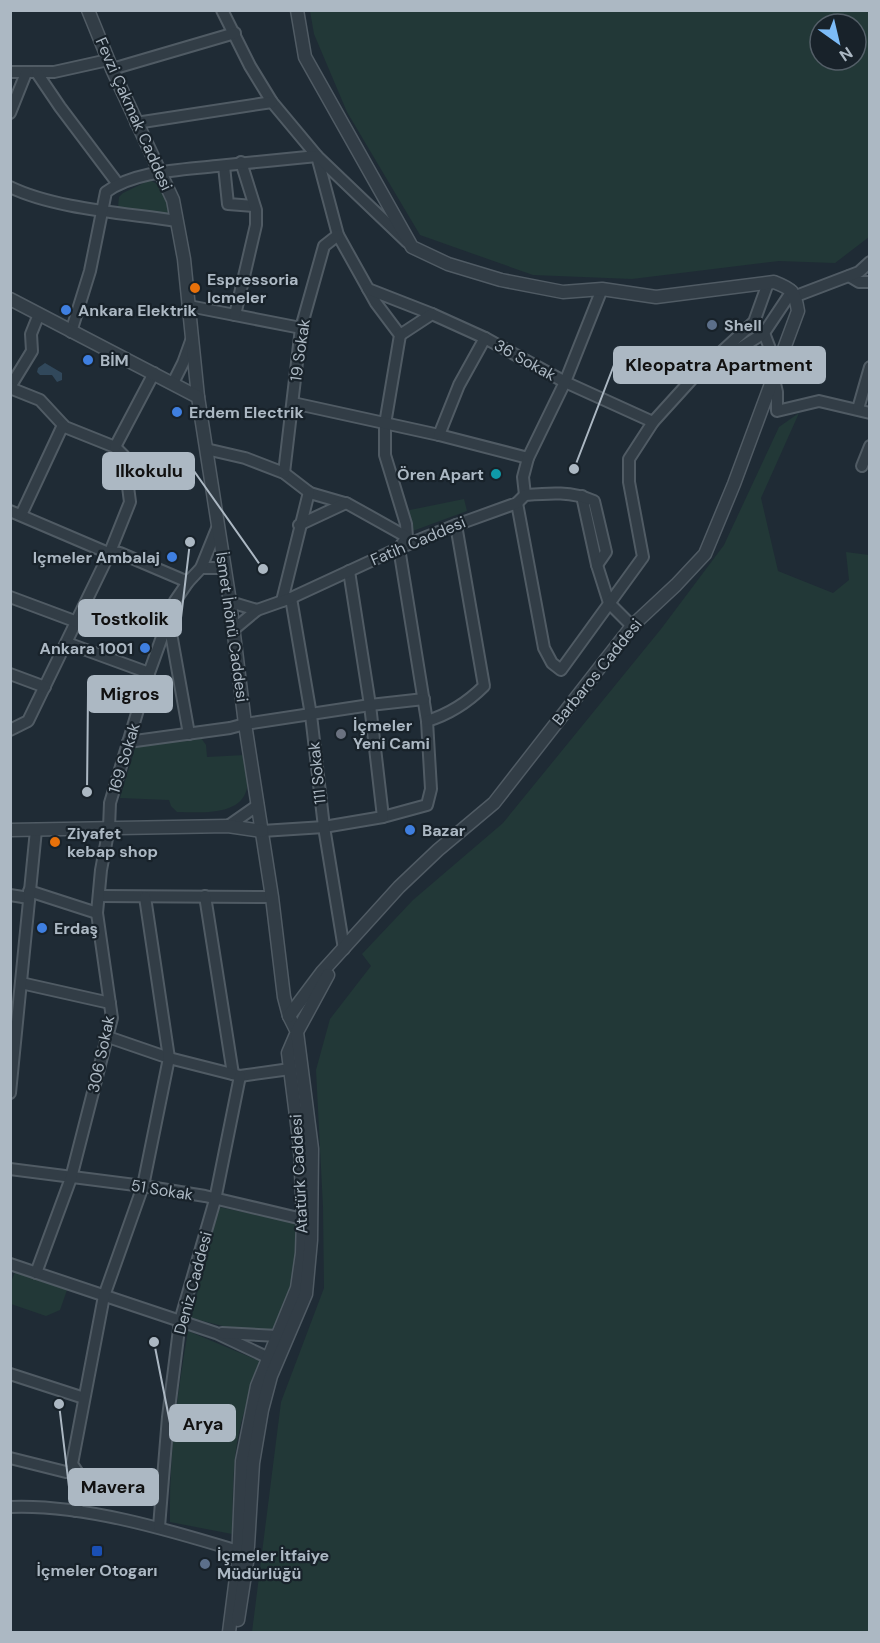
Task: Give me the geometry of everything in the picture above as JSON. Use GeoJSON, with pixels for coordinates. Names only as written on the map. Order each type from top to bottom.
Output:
{"type":"FeatureCollection","features":[{"type":"Feature","properties":{"kind":"street","name":"Fevzi Çakmak Caddesi"},"geometry":{"type":"LineString","coordinates":[[88,10],[136,123],[173,200],[189,306],[198,398]]}},
{"type":"Feature","properties":{"kind":"street"},"geometry":{"type":"LineString","coordinates":[[222,10],[250,66],[272,102],[317,156],[411,247],[448,264],[501,280],[563,292],[602,289],[656,297],[771,283],[789,288],[794,294]]}},
{"type":"Feature","properties":{"kind":"street"},"geometry":{"type":"LineString","coordinates":[[297,10],[305,57],[411,247]]}},
{"type":"Feature","properties":{"kind":"street"},"geometry":{"type":"LineString","coordinates":[[10,72],[54,72],[110,64],[235,33]]}},
{"type":"Feature","properties":{"kind":"street"},"geometry":{"type":"LineString","coordinates":[[10,113],[32,73]]}},
{"type":"Feature","properties":{"kind":"street"},"geometry":{"type":"LineString","coordinates":[[32,73],[118,184]]}},
{"type":"Feature","properties":{"kind":"street"},"geometry":{"type":"LineString","coordinates":[[136,123],[272,102]]}},
{"type":"Feature","properties":{"kind":"street"},"geometry":{"type":"LineString","coordinates":[[71,332],[90,271],[106,192],[118,184],[161,173],[241,162],[317,156]]}},
{"type":"Feature","properties":{"kind":"street"},"geometry":{"type":"LineString","coordinates":[[10,830],[228,826],[262,831],[324,827],[383,817],[427,805],[431,789],[427,721],[399,548],[407,537],[406,524],[385,455],[385,424],[400,335],[376,303],[338,235],[317,156]]}},
{"type":"Feature","properties":{"kind":"street"},"geometry":{"type":"LineString","coordinates":[[235,315],[256,225],[256,210],[241,162]]}},
{"type":"Feature","properties":{"kind":"street"},"geometry":{"type":"LineString","coordinates":[[224,166],[228,204],[254,206]]}},
{"type":"Feature","properties":{"kind":"street"},"geometry":{"type":"LineString","coordinates":[[10,187],[63,204],[177,221]]}},
{"type":"Feature","properties":{"kind":"street","name":"19 Sokak"},"geometry":{"type":"LineString","coordinates":[[284,473],[301,328],[324,246],[338,235]]}},
{"type":"Feature","properties":{"kind":"street"},"geometry":{"type":"LineString","coordinates":[[692,379],[764,333],[794,294],[859,272],[870,262]]}},
{"type":"Feature","properties":{"kind":"street"},"geometry":{"type":"LineString","coordinates":[[849,276],[860,282],[870,282]]}},
{"type":"Feature","properties":{"kind":"street"},"geometry":{"type":"LineString","coordinates":[[602,289],[565,381],[528,458],[523,477],[521,499],[544,648],[552,663],[561,670],[643,558],[628,482],[629,459],[653,422],[692,379],[754,322],[771,283]]}},
{"type":"Feature","properties":{"kind":"street","name":"36 Sokak"},"geometry":{"type":"LineString","coordinates":[[368,289],[486,338],[565,381],[653,422]]}},
{"type":"Feature","properties":{"kind":"street","name":"Barbaros Caddesi"},"geometry":{"type":"LineString","coordinates":[[289,1016],[322,972],[399,887],[438,850],[494,803],[632,626],[705,555],[734,484],[798,310],[794,294]]}},
{"type":"Feature","properties":{"kind":"street"},"geometry":{"type":"LineString","coordinates":[[10,299],[198,398]]}},
{"type":"Feature","properties":{"kind":"street"},"geometry":{"type":"LineString","coordinates":[[189,306],[301,328]]}},
{"type":"Feature","properties":{"kind":"street"},"geometry":{"type":"LineString","coordinates":[[10,730],[28,721],[68,643],[110,552],[130,502],[124,456],[115,447],[63,425],[40,400],[10,387],[32,351],[31,334],[39,314]]}},
{"type":"Feature","properties":{"kind":"street"},"geometry":{"type":"LineString","coordinates":[[400,335],[432,314]]}},
{"type":"Feature","properties":{"kind":"street"},"geometry":{"type":"LineString","coordinates":[[754,322],[764,333],[775,371],[777,411],[819,401],[870,413]]}},
{"type":"Feature","properties":{"kind":"street"},"geometry":{"type":"LineString","coordinates":[[173,383],[192,337]]}},
{"type":"Feature","properties":{"kind":"street"},"geometry":{"type":"LineString","coordinates":[[439,435],[459,385],[486,338]]}},
{"type":"Feature","properties":{"kind":"street"},"geometry":{"type":"LineString","coordinates":[[858,409],[870,367]]}},
{"type":"Feature","properties":{"kind":"street"},"geometry":{"type":"LineString","coordinates":[[115,447],[154,373]]}},
{"type":"Feature","properties":{"kind":"street","name":"İsmet İnönü Caddesi"},"geometry":{"type":"LineString","coordinates":[[198,398],[230,602],[258,812]]}},
{"type":"Feature","properties":{"kind":"street"},"geometry":{"type":"LineString","coordinates":[[293,403],[439,435],[528,458]]}},
{"type":"Feature","properties":{"kind":"street"},"geometry":{"type":"LineString","coordinates":[[63,425],[16,513],[188,582]]}},
{"type":"Feature","properties":{"kind":"street"},"geometry":{"type":"LineString","coordinates":[[862,466],[870,446]]}},
{"type":"Feature","properties":{"kind":"street"},"geometry":{"type":"LineString","coordinates":[[206,449],[245,458],[284,473],[309,492],[346,503],[407,537]]}},
{"type":"Feature","properties":{"kind":"street"},"geometry":{"type":"LineString","coordinates":[[287,599],[299,525],[309,492]]}},
{"type":"Feature","properties":{"kind":"street","name":"Fatih Caddesi"},"geometry":{"type":"LineString","coordinates":[[233,630],[257,610],[287,599],[399,548],[521,499],[562,493],[582,496],[594,501],[606,552],[597,565],[610,604]]}},
{"type":"Feature","properties":{"kind":"street"},"geometry":{"type":"LineString","coordinates":[[299,525],[346,503]]}},
{"type":"Feature","properties":{"kind":"street"},"geometry":{"type":"LineString","coordinates":[[427,721],[444,716],[470,700],[484,686],[456,525]]}},
{"type":"Feature","properties":{"kind":"street","name":"169 Sokak"},"geometry":{"type":"LineString","coordinates":[[110,828],[110,802],[149,673],[175,601],[201,568],[218,526]]}},
{"type":"Feature","properties":{"kind":"street"},"geometry":{"type":"LineString","coordinates":[[201,568],[225,568]]}},
{"type":"Feature","properties":{"kind":"street"},"geometry":{"type":"LineString","coordinates":[[349,571],[370,705],[383,817]]}},
{"type":"Feature","properties":{"kind":"street"},"geometry":{"type":"LineString","coordinates":[[10,597],[77,622]]}},
{"type":"Feature","properties":{"kind":"street","name":"111 Sokak"},"geometry":{"type":"LineString","coordinates":[[287,599],[311,715],[341,952]]}},
{"type":"Feature","properties":{"kind":"street"},"geometry":{"type":"LineString","coordinates":[[230,602],[257,610]]}},
{"type":"Feature","properties":{"kind":"street"},"geometry":{"type":"LineString","coordinates":[[610,604],[632,626]]}},
{"type":"Feature","properties":{"kind":"street"},"geometry":{"type":"LineString","coordinates":[[168,620],[189,734]]}},
{"type":"Feature","properties":{"kind":"street"},"geometry":{"type":"LineString","coordinates":[[68,643],[149,673]]}},
{"type":"Feature","properties":{"kind":"street"},"geometry":{"type":"LineString","coordinates":[[10,674],[45,687]]}},
{"type":"Feature","properties":{"kind":"street"},"geometry":{"type":"LineString","coordinates":[[128,742],[370,705],[424,699]]}},
{"type":"Feature","properties":{"kind":"street"},"geometry":{"type":"LineString","coordinates":[[228,826],[258,812]]}},
{"type":"Feature","properties":{"kind":"street","name":"Atatürk Caddesi"},"geometry":{"type":"LineString","coordinates":[[229,1632],[238,1551],[242,1461],[258,1386],[281,1341],[297,1288],[307,1220],[312,1149],[297,1032],[289,1016],[284,997],[272,897],[258,812]]}},
{"type":"Feature","properties":{"kind":"street","name":"306 Sokak"},"geometry":{"type":"LineString","coordinates":[[36,1273],[71,1178],[112,1018],[97,913],[101,870],[110,828]]}},
{"type":"Feature","properties":{"kind":"street"},"geometry":{"type":"LineString","coordinates":[[10,1093],[19,976],[36,830]]}},
{"type":"Feature","properties":{"kind":"street"},"geometry":{"type":"LineString","coordinates":[[10,895],[29,895],[97,913]]}},
{"type":"Feature","properties":{"kind":"street"},"geometry":{"type":"LineString","coordinates":[[99,896],[272,897]]}},
{"type":"Feature","properties":{"kind":"street","name":"Deniz Caddesi"},"geometry":{"type":"LineString","coordinates":[[159,1527],[168,1417],[180,1321],[215,1200],[236,1075],[205,896]]}},
{"type":"Feature","properties":{"kind":"street"},"geometry":{"type":"LineString","coordinates":[[76,1511],[84,1482],[72,1464],[104,1296],[143,1186],[169,1058],[145,897]]}},
{"type":"Feature","properties":{"kind":"street","name":"Atatürk Caddesi"},"geometry":{"type":"LineString","coordinates":[[307,1220],[288,1053],[341,952]]}},
{"type":"Feature","properties":{"kind":"street"},"geometry":{"type":"LineString","coordinates":[[10,967],[19,976],[110,1003]]}},
{"type":"Feature","properties":{"kind":"street"},"geometry":{"type":"LineString","coordinates":[[108,1037],[169,1058],[236,1075],[290,1069]]}},
{"type":"Feature","properties":{"kind":"street","name":"51 Sokak"},"geometry":{"type":"LineString","coordinates":[[10,1169],[205,1196],[307,1220]]}},
{"type":"Feature","properties":{"kind":"street"},"geometry":{"type":"LineString","coordinates":[[10,1264],[216,1333],[274,1358]]}},
{"type":"Feature","properties":{"kind":"street"},"geometry":{"type":"LineString","coordinates":[[216,1333],[281,1341]]}},
{"type":"Feature","properties":{"kind":"street","name":"Atatürk Caddesi"},"geometry":{"type":"LineString","coordinates":[[236,1632],[247,1562],[253,1463],[274,1358]]}},
{"type":"Feature","properties":{"kind":"street"},"geometry":{"type":"LineString","coordinates":[[10,1374],[84,1398]]}},
{"type":"Feature","properties":{"kind":"street"},"geometry":{"type":"LineString","coordinates":[[10,1458],[66,1472],[76,1471]]}},
{"type":"Feature","properties":{"kind":"street"},"geometry":{"type":"LineString","coordinates":[[10,1507],[76,1511],[159,1527],[238,1551]]}},
{"type":"Feature","properties":{"kind":"green space"},"geometry":{"type":"Polygon","coordinates":[[[310,11],[869,11],[869,237],[835,263],[779,261],[632,279],[533,275],[420,235],[347,112],[314,34],[310,11]]]}},
{"type":"Feature","properties":{"kind":"green space"},"geometry":{"type":"Polygon","coordinates":[[[150,180],[162,187],[170,215],[118,207],[119,197],[123,193],[150,180]]]}},
{"type":"Feature","properties":{"kind":"green space"},"geometry":{"type":"Polygon","coordinates":[[[799,413],[761,498],[778,571],[833,593],[849,580],[846,552],[869,555],[869,1632],[252,1632],[281,1402],[324,1288],[323,1207],[316,1070],[330,1019],[371,966],[362,954],[413,900],[503,823],[661,629],[724,545],[779,427],[799,413]]]}},
{"type":"Feature","properties":{"kind":"green space"},"geometry":{"type":"Polygon","coordinates":[[[464,499],[467,511],[410,532],[405,511],[464,499]]]}},
{"type":"Feature","properties":{"kind":"green space"},"geometry":{"type":"Polygon","coordinates":[[[201,738],[206,745],[207,757],[245,755],[247,788],[237,804],[218,811],[177,812],[169,800],[120,798],[136,745],[201,738]]]}},
{"type":"Feature","properties":{"kind":"green space"},"geometry":{"type":"Polygon","coordinates":[[[219,1207],[299,1224],[294,1284],[274,1331],[231,1328],[191,1318],[219,1207]]]}},
{"type":"Feature","properties":{"kind":"green space"},"geometry":{"type":"Polygon","coordinates":[[[15,1272],[67,1290],[60,1310],[46,1316],[11,1304],[11,1282],[15,1272]]]}},
{"type":"Feature","properties":{"kind":"green space"},"geometry":{"type":"Polygon","coordinates":[[[188,1331],[262,1362],[246,1405],[237,1445],[233,1483],[232,1534],[170,1522],[174,1426],[188,1331]]]}},
{"type":"Feature","properties":{"kind":"water"},"geometry":{"type":"Polygon","coordinates":[[[45,363],[62,373],[62,380],[57,382],[52,375],[40,375],[37,372],[38,368],[45,363]]]}},
{"type":"Feature","properties":{"kind":"place","name":"Espressoria Icmeler"},"geometry":{"type":"Point","coordinates":[195,288]}},
{"type":"Feature","properties":{"kind":"place","name":"Ankara Elektrik"},"geometry":{"type":"Point","coordinates":[66,310]}},
{"type":"Feature","properties":{"kind":"place","name":"Shell"},"geometry":{"type":"Point","coordinates":[712,325]}},
{"type":"Feature","properties":{"kind":"place","name":"BİM"},"geometry":{"type":"Point","coordinates":[88,360]}},
{"type":"Feature","properties":{"kind":"place","name":"Erdem Electrik"},"geometry":{"type":"Point","coordinates":[177,412]}},
{"type":"Feature","properties":{"kind":"place","name":"Kleopatra Apartment"},"geometry":{"type":"Point","coordinates":[574,469]}},
{"type":"Feature","properties":{"kind":"place","name":"Ören Apart"},"geometry":{"type":"Point","coordinates":[496,474]}},
{"type":"Feature","properties":{"kind":"place","name":"Tostkolik"},"geometry":{"type":"Point","coordinates":[190,542]}},
{"type":"Feature","properties":{"kind":"place","name":"Içmeler Ambalaj"},"geometry":{"type":"Point","coordinates":[172,557]}},
{"type":"Feature","properties":{"kind":"place","name":"Ilkokulu"},"geometry":{"type":"Point","coordinates":[263,569]}},
{"type":"Feature","properties":{"kind":"place","name":"Ankara 1001"},"geometry":{"type":"Point","coordinates":[145,648]}},
{"type":"Feature","properties":{"kind":"place","name":"İçmeler Yeni Cami"},"geometry":{"type":"Point","coordinates":[341,734]}},
{"type":"Feature","properties":{"kind":"place","name":"Migros"},"geometry":{"type":"Point","coordinates":[87,792]}},
{"type":"Feature","properties":{"kind":"place","name":"Bazar"},"geometry":{"type":"Point","coordinates":[410,830]}},
{"type":"Feature","properties":{"kind":"place","name":"Ziyafet kebap shop"},"geometry":{"type":"Point","coordinates":[55,842]}},
{"type":"Feature","properties":{"kind":"place","name":"Erdaş"},"geometry":{"type":"Point","coordinates":[42,928]}},
{"type":"Feature","properties":{"kind":"place","name":"Arya"},"geometry":{"type":"Point","coordinates":[154,1342]}},
{"type":"Feature","properties":{"kind":"place","name":"Mavera"},"geometry":{"type":"Point","coordinates":[59,1404]}},
{"type":"Feature","properties":{"kind":"place","name":"İçmeler Otogarı"},"geometry":{"type":"Point","coordinates":[97,1551]}},
{"type":"Feature","properties":{"kind":"place","name":"İçmeler İtfaiye Müdürlüğü"},"geometry":{"type":"Point","coordinates":[205,1564]}}]}
